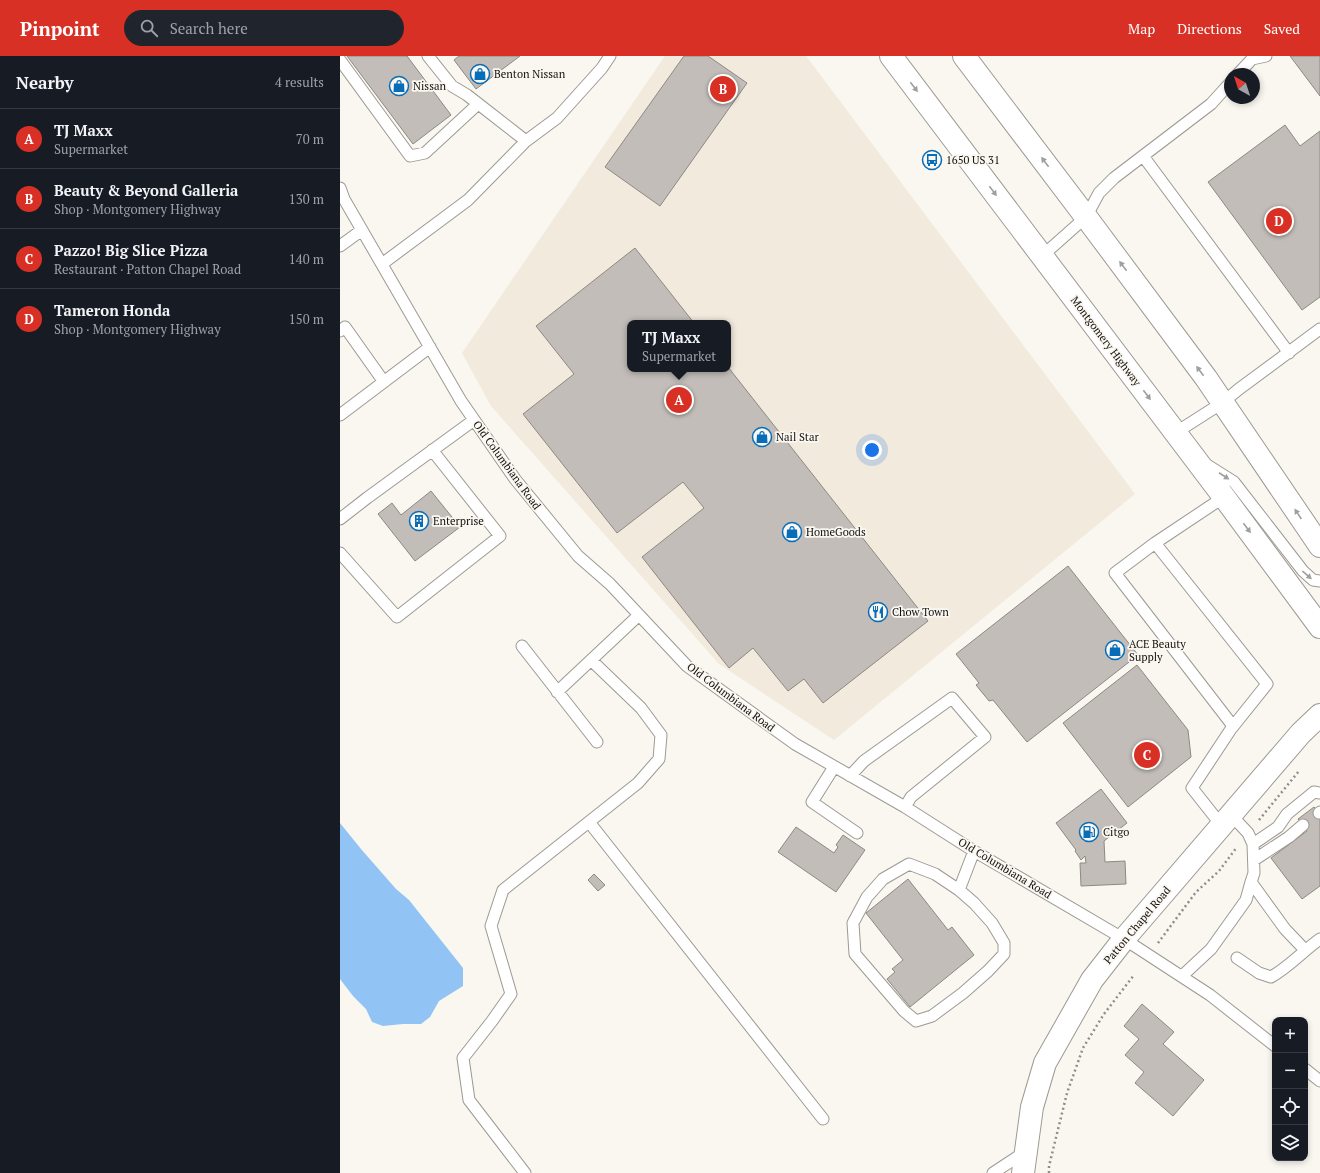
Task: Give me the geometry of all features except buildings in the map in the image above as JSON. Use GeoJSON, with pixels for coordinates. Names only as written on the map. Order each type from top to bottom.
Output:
{"type":"FeatureCollection","features":[{"type":"Feature","properties":{"kind":"main road","name":"Montgomery Highway"},"geometry":{"type":"LineString","coordinates":[[891,56],[1192,454],[1320,627]]}},
{"type":"Feature","properties":{"kind":"main road"},"geometry":{"type":"LineString","coordinates":[[964,56],[1206,378],[1320,546]]}},
{"type":"Feature","properties":{"kind":"main road","name":"Patton Chapel Road"},"geometry":{"type":"LineString","coordinates":[[1024,1162],[1032,1107],[1045,1063],[1092,980],[1124,939],[1226,821],[1311,730],[1320,715]]}},
{"type":"Feature","properties":{"kind":"lane"},"geometry":{"type":"LineString","coordinates":[[428,56],[452,86],[526,141]]}},
{"type":"Feature","properties":{"kind":"lane"},"geometry":{"type":"LineString","coordinates":[[382,264],[468,200],[526,141],[556,118],[602,68],[610,56]]}},
{"type":"Feature","properties":{"kind":"lane"},"geometry":{"type":"LineString","coordinates":[[1244,68],[1252,59],[1266,56]]}},
{"type":"Feature","properties":{"kind":"lane"},"geometry":{"type":"LineString","coordinates":[[340,60],[410,156],[425,153],[478,104]]}},
{"type":"Feature","properties":{"kind":"lane"},"geometry":{"type":"LineString","coordinates":[[1042,256],[1086,217],[1099,193],[1114,178],[1211,104],[1224,90]]}},
{"type":"Feature","properties":{"kind":"lane"},"geometry":{"type":"LineString","coordinates":[[1143,156],[1289,353]]}},
{"type":"Feature","properties":{"kind":"lane","name":"Old Columbiana Road"},"geometry":{"type":"LineString","coordinates":[[341,191],[461,401],[515,479],[578,556],[610,584],[687,666],[795,744],[905,807],[974,851],[1124,939],[1182,976],[1210,995],[1272,1044]]}},
{"type":"Feature","properties":{"kind":"lane"},"geometry":{"type":"LineString","coordinates":[[340,246],[362,230]]}},
{"type":"Feature","properties":{"kind":"lane"},"geometry":{"type":"LineString","coordinates":[[340,331],[345,327],[384,382]]}},
{"type":"Feature","properties":{"kind":"lane"},"geometry":{"type":"LineString","coordinates":[[1175,433],[1222,403],[1320,329]]}},
{"type":"Feature","properties":{"kind":"lane"},"geometry":{"type":"LineString","coordinates":[[340,415],[430,347]]}},
{"type":"Feature","properties":{"kind":"lane"},"geometry":{"type":"LineString","coordinates":[[340,519],[474,420]]}},
{"type":"Feature","properties":{"kind":"lane"},"geometry":{"type":"LineString","coordinates":[[340,553],[396,617],[500,536],[432,450]]}},
{"type":"Feature","properties":{"kind":"lane"},"geometry":{"type":"LineString","coordinates":[[1192,454],[1234,482],[1303,572],[1313,580],[1320,581]]}},
{"type":"Feature","properties":{"kind":"lane"},"geometry":{"type":"LineString","coordinates":[[1224,497],[1155,543],[1115,573],[1234,726]]}},
{"type":"Feature","properties":{"kind":"lane"},"geometry":{"type":"LineString","coordinates":[[1155,543],[1267,684],[1234,726],[1192,788],[1226,821],[1248,833],[1254,844],[1254,873],[1246,900],[1211,949],[1182,976]]}},
{"type":"Feature","properties":{"kind":"lane"},"geometry":{"type":"LineString","coordinates":[[557,692],[639,615]]}},
{"type":"Feature","properties":{"kind":"lane"},"geometry":{"type":"LineString","coordinates":[[522,646],[596,742]]}},
{"type":"Feature","properties":{"kind":"lane"},"geometry":{"type":"LineString","coordinates":[[524,1173],[469,1100],[463,1058],[511,994],[491,926],[503,890],[638,783],[659,759],[661,735],[641,708],[592,660]]}},
{"type":"Feature","properties":{"kind":"lane"},"geometry":{"type":"LineString","coordinates":[[850,776],[864,761],[952,698],[985,737],[911,797],[905,807]]}},
{"type":"Feature","properties":{"kind":"lane"},"geometry":{"type":"LineString","coordinates":[[834,767],[812,802],[856,833]]}},
{"type":"Feature","properties":{"kind":"lane"},"geometry":{"type":"LineString","coordinates":[[1254,844],[1278,827],[1287,814],[1314,792],[1320,793]]}},
{"type":"Feature","properties":{"kind":"lane"},"geometry":{"type":"LineString","coordinates":[[589,822],[823,1119]]}},
{"type":"Feature","properties":{"kind":"lane"},"geometry":{"type":"LineString","coordinates":[[1254,860],[1289,837],[1303,825]]}},
{"type":"Feature","properties":{"kind":"lane"},"geometry":{"type":"LineString","coordinates":[[959,890],[974,851]]}},
{"type":"Feature","properties":{"kind":"lane"},"geometry":{"type":"LineString","coordinates":[[908,864],[935,874],[959,890],[974,903],[992,923],[1004,943],[1004,954],[988,971],[932,1016],[916,1021],[904,1011],[855,954],[854,923],[867,897],[883,879],[908,864]]}},
{"type":"Feature","properties":{"kind":"lane"},"geometry":{"type":"LineString","coordinates":[[1251,882],[1285,929],[1305,950]]}},
{"type":"Feature","properties":{"kind":"lane"},"geometry":{"type":"LineString","coordinates":[[1237,958],[1259,973],[1271,977],[1281,971],[1320,939]]}},
{"type":"Feature","properties":{"kind":"lane"},"geometry":{"type":"LineString","coordinates":[[1308,1071],[1320,1081]]}},
{"type":"Feature","properties":{"kind":"lane"},"geometry":{"type":"LineString","coordinates":[[993,1173],[1024,1162]]}},
{"type":"Feature","properties":{"kind":"path"},"geometry":{"type":"LineString","coordinates":[[1158,943],[1196,892],[1219,870],[1300,769]]}},
{"type":"Feature","properties":{"kind":"path"},"geometry":{"type":"LineString","coordinates":[[1049,1173],[1049,1166],[1067,1093],[1084,1048],[1104,1014],[1134,975]]}},
{"type":"Feature","properties":{"kind":"shaded area"},"geometry":{"type":"Polygon","coordinates":[[[665,56],[806,56],[1135,494],[834,740],[719,664],[491,406],[462,353],[665,56]]]}},
{"type":"Feature","properties":{"kind":"water"},"geometry":{"type":"Polygon","coordinates":[[[340,823],[396,889],[409,900],[463,968],[463,986],[439,1001],[430,1017],[421,1024],[383,1026],[372,1022],[366,1009],[353,996],[340,979],[340,823]]]}},
{"type":"Feature","properties":{"kind":"place","name":"Benton Nissan"},"geometry":{"type":"Point","coordinates":[480,74]}},
{"type":"Feature","properties":{"kind":"place","name":"Nissan"},"geometry":{"type":"Point","coordinates":[399,86]}},
{"type":"Feature","properties":{"kind":"place","name":"Beauty & Beyond Galleria"},"geometry":{"type":"Point","coordinates":[723,89]}},
{"type":"Feature","properties":{"kind":"place","name":"1650 US 31"},"geometry":{"type":"Point","coordinates":[932,160]}},
{"type":"Feature","properties":{"kind":"place","name":"Tameron Honda"},"geometry":{"type":"Point","coordinates":[1279,221]}},
{"type":"Feature","properties":{"kind":"place","name":"TJ Maxx"},"geometry":{"type":"Point","coordinates":[679,400]}},
{"type":"Feature","properties":{"kind":"place","name":"Nail Star"},"geometry":{"type":"Point","coordinates":[762,437]}},
{"type":"Feature","properties":{"kind":"place","name":"Enterprise"},"geometry":{"type":"Point","coordinates":[419,521]}},
{"type":"Feature","properties":{"kind":"place","name":"HomeGoods"},"geometry":{"type":"Point","coordinates":[792,532]}},
{"type":"Feature","properties":{"kind":"place","name":"Chow Town"},"geometry":{"type":"Point","coordinates":[878,612]}},
{"type":"Feature","properties":{"kind":"place","name":"ACE Beauty Supply"},"geometry":{"type":"Point","coordinates":[1115,650]}},
{"type":"Feature","properties":{"kind":"place","name":"Pazzo! Big Slice Pizza"},"geometry":{"type":"Point","coordinates":[1147,755]}},
{"type":"Feature","properties":{"kind":"place","name":"Citgo"},"geometry":{"type":"Point","coordinates":[1089,832]}}]}
